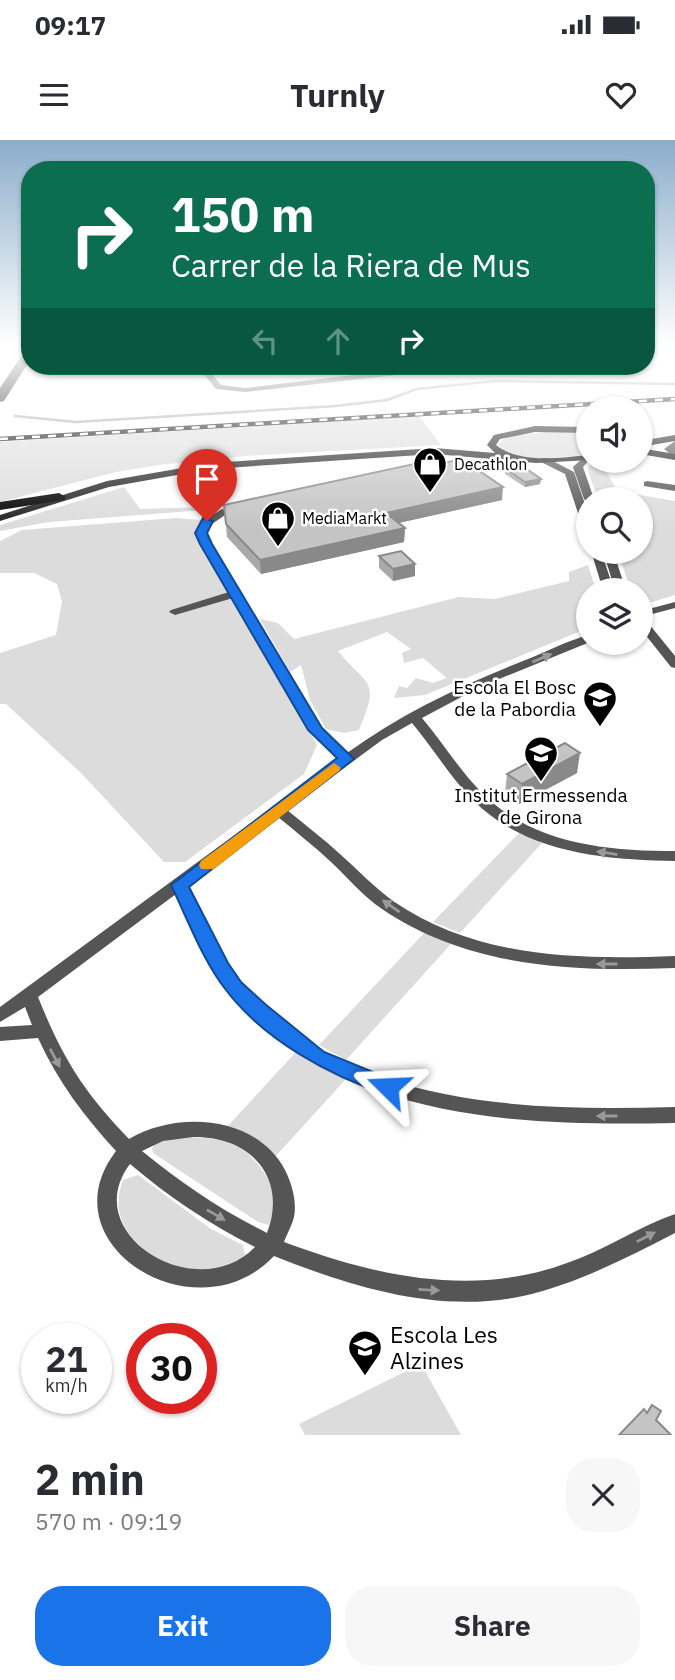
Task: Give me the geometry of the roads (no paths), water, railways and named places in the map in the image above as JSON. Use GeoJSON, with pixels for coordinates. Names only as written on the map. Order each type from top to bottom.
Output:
{"type":"FeatureCollection","features":[{"type":"Feature","properties":{"kind":"highway"},"geometry":{"type":"LineString","coordinates":[[0,506],[59,497]]}},
{"type":"Feature","properties":{"kind":"main road"},"geometry":{"type":"LineString","coordinates":[[485,438],[535,429],[576,430]]}},
{"type":"Feature","properties":{"kind":"main road"},"geometry":{"type":"LineString","coordinates":[[502,434],[492,441],[492,447],[515,457]]}},
{"type":"Feature","properties":{"kind":"main road"},"geometry":{"type":"LineString","coordinates":[[653,437],[672,439]]}},
{"type":"Feature","properties":{"kind":"main road"},"geometry":{"type":"LineString","coordinates":[[653,442],[672,439]]}},
{"type":"Feature","properties":{"kind":"main road"},"geometry":{"type":"LineString","coordinates":[[435,451],[474,442]]}},
{"type":"Feature","properties":{"kind":"main road"},"geometry":{"type":"LineString","coordinates":[[0,518],[59,497],[148,475],[211,466],[435,451],[544,460],[576,459]]}},
{"type":"Feature","properties":{"kind":"main road"},"geometry":{"type":"LineString","coordinates":[[653,453],[675,456]]}},
{"type":"Feature","properties":{"kind":"main road"},"geometry":{"type":"LineString","coordinates":[[653,460],[675,463]]}},
{"type":"Feature","properties":{"kind":"street"},"geometry":{"type":"LineString","coordinates":[[672,439],[668,449],[675,456]]}},
{"type":"Feature","properties":{"kind":"street"},"geometry":{"type":"LineString","coordinates":[[544,460],[569,472],[576,493]]}},
{"type":"Feature","properties":{"kind":"street"},"geometry":{"type":"LineString","coordinates":[[647,484],[675,488]]}},
{"type":"Feature","properties":{"kind":"street"},"geometry":{"type":"LineString","coordinates":[[226,511],[207,521],[201,533],[316,730],[346,759]]}},
{"type":"Feature","properties":{"kind":"street"},"geometry":{"type":"LineString","coordinates":[[175,611],[235,594]]}},
{"type":"Feature","properties":{"kind":"street"},"geometry":{"type":"LineString","coordinates":[[653,612],[675,605]]}},
{"type":"Feature","properties":{"kind":"street"},"geometry":{"type":"LineString","coordinates":[[653,632],[675,664]]}},
{"type":"Feature","properties":{"kind":"street"},"geometry":{"type":"LineString","coordinates":[[0,1016],[346,759],[400,723],[478,682],[576,644]]}},
{"type":"Feature","properties":{"kind":"street"},"geometry":{"type":"LineString","coordinates":[[413,716],[481,800],[510,821],[583,849],[636,857],[675,856]]}},
{"type":"Feature","properties":{"kind":"street"},"geometry":{"type":"LineString","coordinates":[[279,811],[388,905],[412,920],[459,942],[523,957],[563,962],[675,962]]}},
{"type":"Feature","properties":{"kind":"street"},"geometry":{"type":"LineString","coordinates":[[179,885],[234,987],[289,1037],[317,1057],[346,1071],[436,1102],[485,1112],[675,1115]]}},
{"type":"Feature","properties":{"kind":"street"},"geometry":{"type":"LineString","coordinates":[[29,995],[67,1079],[90,1111],[128,1151],[207,1210],[274,1245],[343,1273],[421,1290],[499,1290],[573,1273],[675,1223]]}},
{"type":"Feature","properties":{"kind":"street"},"geometry":{"type":"LineString","coordinates":[[0,1034],[43,1031]]}},
{"type":"Feature","properties":{"kind":"street"},"geometry":{"type":"LineString","coordinates":[[187,1129],[219,1131],[250,1143],[274,1166],[286,1192],[285,1221],[274,1245],[245,1268],[207,1278],[172,1276],[141,1263],[120,1241],[108,1207],[112,1178],[128,1151],[155,1136],[187,1129]]}},
{"type":"Feature","properties":{"kind":"waterway"},"geometry":{"type":"LineString","coordinates":[[15,416],[76,422],[313,407]]}},
{"type":"Feature","properties":{"kind":"railway"},"geometry":{"type":"LineString","coordinates":[[0,439],[533,407]]}},
{"type":"Feature","properties":{"kind":"place","name":"Decathlon"},"geometry":{"type":"Point","coordinates":[430,494]}},
{"type":"Feature","properties":{"kind":"place","name":"MediaMarkt"},"geometry":{"type":"Point","coordinates":[278,548]}},
{"type":"Feature","properties":{"kind":"place","name":"Escola El Bosc de la Pabordia"},"geometry":{"type":"Point","coordinates":[600,728]}},
{"type":"Feature","properties":{"kind":"place","name":"Institut Ermessenda de Girona"},"geometry":{"type":"Point","coordinates":[541,783]}},
{"type":"Feature","properties":{"kind":"place","name":"Escola Les Alzines"},"geometry":{"type":"Point","coordinates":[365,1377]}}]}
